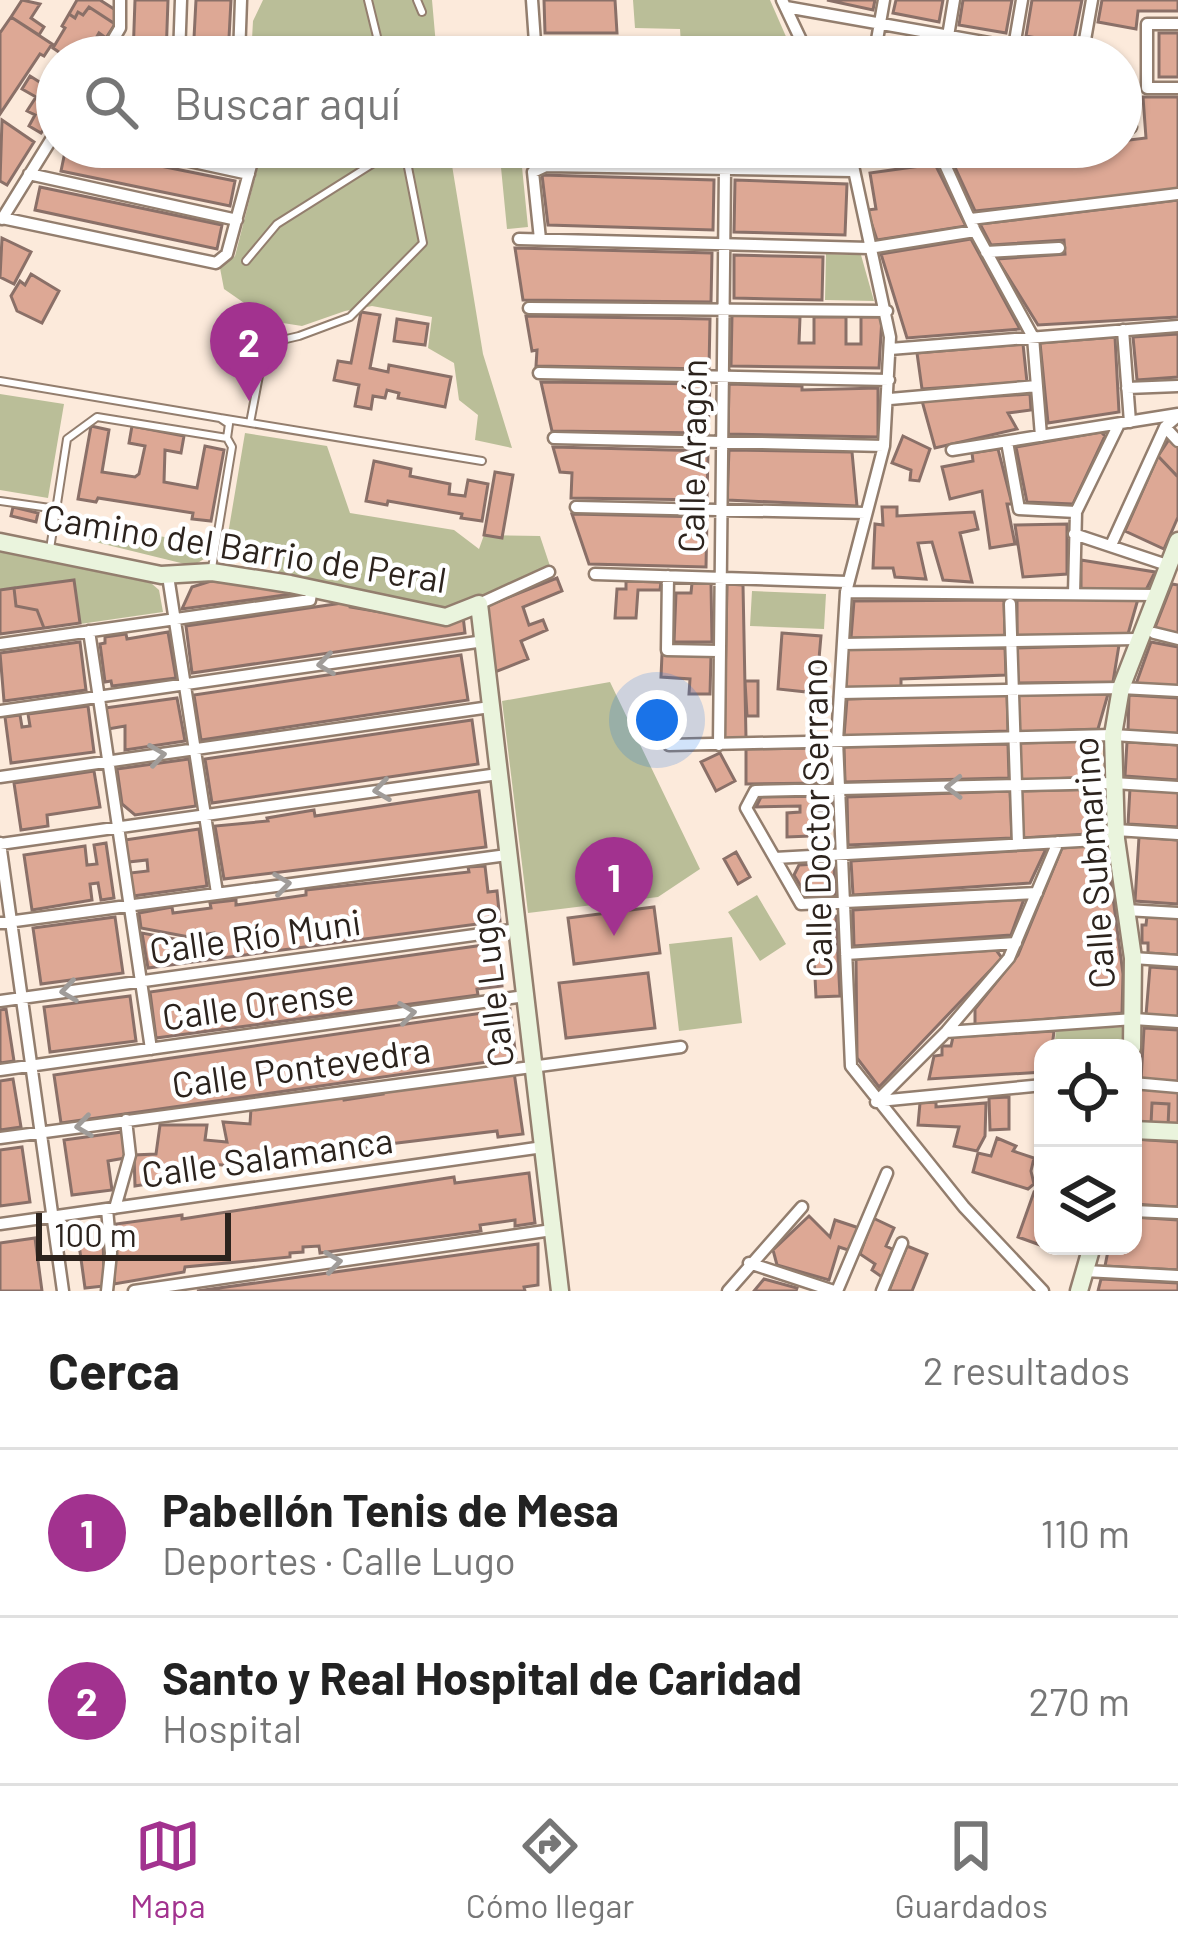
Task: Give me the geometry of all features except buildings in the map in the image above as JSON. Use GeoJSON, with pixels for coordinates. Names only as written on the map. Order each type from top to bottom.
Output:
{"type":"FeatureCollection","features":[{"type":"Feature","properties":{"kind":"street"},"geometry":{"type":"LineString","coordinates":[[115,36],[120,28],[120,0]]}},
{"type":"Feature","properties":{"kind":"street"},"geometry":{"type":"LineString","coordinates":[[180,36],[181,0]]}},
{"type":"Feature","properties":{"kind":"street"},"geometry":{"type":"LineString","coordinates":[[240,36],[241,0]]}},
{"type":"Feature","properties":{"kind":"street"},"geometry":{"type":"LineString","coordinates":[[532,0],[534,36]]}},
{"type":"Feature","properties":{"kind":"street"},"geometry":{"type":"LineString","coordinates":[[878,36],[884,0]]}},
{"type":"Feature","properties":{"kind":"street"},"geometry":{"type":"LineString","coordinates":[[784,4],[948,36],[954,0]]}},
{"type":"Feature","properties":{"kind":"street"},"geometry":{"type":"LineString","coordinates":[[1016,36],[1022,0]]}},
{"type":"Feature","properties":{"kind":"street"},"geometry":{"type":"LineString","coordinates":[[1086,36],[1092,0]]}},
{"type":"Feature","properties":{"kind":"street"},"geometry":{"type":"LineString","coordinates":[[784,4],[799,36]]}},
{"type":"Feature","properties":{"kind":"street"},"geometry":{"type":"LineString","coordinates":[[1178,24],[1147,24],[1147,88],[1178,88]]}},
{"type":"Feature","properties":{"kind":"street"},"geometry":{"type":"LineString","coordinates":[[36,163],[1,220],[215,263],[227,254],[251,168]]}},
{"type":"Feature","properties":{"kind":"street"},"geometry":{"type":"LineString","coordinates":[[221,168],[249,174]]}},
{"type":"Feature","properties":{"kind":"street"},"geometry":{"type":"LineString","coordinates":[[540,239],[533,172],[542,168]]}},
{"type":"Feature","properties":{"kind":"street"},"geometry":{"type":"LineString","coordinates":[[665,168],[852,171]]}},
{"type":"Feature","properties":{"kind":"street","name":"Calle Doctor Serrano"},"geometry":{"type":"LineString","coordinates":[[852,168],[886,311],[890,349],[884,446],[847,587],[837,742],[851,1066],[876,1102]]}},
{"type":"Feature","properties":{"kind":"street"},"geometry":{"type":"LineString","coordinates":[[946,168],[1033,337],[1041,436]]}},
{"type":"Feature","properties":{"kind":"street","name":"Calle Aragón"},"geometry":{"type":"LineString","coordinates":[[719,745],[725,169]]}},
{"type":"Feature","properties":{"kind":"street"},"geometry":{"type":"LineString","coordinates":[[29,174],[236,220]]}},
{"type":"Feature","properties":{"kind":"street"},"geometry":{"type":"LineString","coordinates":[[519,239],[869,248],[973,225],[1178,194]]}},
{"type":"Feature","properties":{"kind":"street"},"geometry":{"type":"LineString","coordinates":[[986,252],[1059,248]]}},
{"type":"Feature","properties":{"kind":"street"},"geometry":{"type":"LineString","coordinates":[[530,308],[886,311]]}},
{"type":"Feature","properties":{"kind":"street"},"geometry":{"type":"LineString","coordinates":[[890,349],[1178,326]]}},
{"type":"Feature","properties":{"kind":"street"},"geometry":{"type":"LineString","coordinates":[[1074,594],[1076,512],[1125,423],[1123,330]]}},
{"type":"Feature","properties":{"kind":"street"},"geometry":{"type":"LineString","coordinates":[[539,373],[889,380]]}},
{"type":"Feature","properties":{"kind":"street"},"geometry":{"type":"LineString","coordinates":[[890,399],[1037,386]]}},
{"type":"Feature","properties":{"kind":"street"},"geometry":{"type":"LineString","coordinates":[[1127,388],[1178,386]]}},
{"type":"Feature","properties":{"kind":"street"},"geometry":{"type":"LineString","coordinates":[[952,451],[1178,415]]}},
{"type":"Feature","properties":{"kind":"street"},"geometry":{"type":"LineString","coordinates":[[1112,543],[1165,427],[1178,415]]}},
{"type":"Feature","properties":{"kind":"street"},"geometry":{"type":"LineString","coordinates":[[1165,427],[1178,441]]}},
{"type":"Feature","properties":{"kind":"street"},"geometry":{"type":"LineString","coordinates":[[554,439],[884,446]]}},
{"type":"Feature","properties":{"kind":"street"},"geometry":{"type":"LineString","coordinates":[[1007,442],[1018,509],[1076,512]]}},
{"type":"Feature","properties":{"kind":"street"},"geometry":{"type":"LineString","coordinates":[[576,507],[866,513]]}},
{"type":"Feature","properties":{"kind":"street"},"geometry":{"type":"LineString","coordinates":[[1074,534],[1112,543],[1170,572]]}},
{"type":"Feature","properties":{"kind":"street","name":"Calle Submarino"},"geometry":{"type":"LineString","coordinates":[[1133,1039],[1133,958],[1116,834],[1113,735],[1120,688],[1145,636],[1155,595],[1170,572],[1178,541]]}},
{"type":"Feature","properties":{"kind":"street","name":"Camino del Barrio de Peral"},"geometry":{"type":"LineString","coordinates":[[0,542],[168,576],[212,572],[312,587],[446,617],[479,604]]}},
{"type":"Feature","properties":{"kind":"street"},"geometry":{"type":"LineString","coordinates":[[479,604],[549,572]]}},
{"type":"Feature","properties":{"kind":"street"},"geometry":{"type":"LineString","coordinates":[[595,574],[1155,595]]}},
{"type":"Feature","properties":{"kind":"street"},"geometry":{"type":"LineString","coordinates":[[168,576],[218,893]]}},
{"type":"Feature","properties":{"kind":"street"},"geometry":{"type":"LineString","coordinates":[[668,576],[668,650],[718,651]]}},
{"type":"Feature","properties":{"kind":"street"},"geometry":{"type":"LineString","coordinates":[[0,644],[310,599],[312,587]]}},
{"type":"Feature","properties":{"kind":"street","name":"Calle Lugo"},"geometry":{"type":"LineString","coordinates":[[479,604],[560,1291]]}},
{"type":"Feature","properties":{"kind":"street"},"geometry":{"type":"LineString","coordinates":[[1010,604],[1018,844]]}},
{"type":"Feature","properties":{"kind":"street"},"geometry":{"type":"LineString","coordinates":[[89,631],[151,1049]]}},
{"type":"Feature","properties":{"kind":"street"},"geometry":{"type":"LineString","coordinates":[[843,644],[1178,639]]}},
{"type":"Feature","properties":{"kind":"street"},"geometry":{"type":"LineString","coordinates":[[0,711],[484,640]]}},
{"type":"Feature","properties":{"kind":"street"},"geometry":{"type":"LineString","coordinates":[[840,693],[1178,691]]}},
{"type":"Feature","properties":{"kind":"street"},"geometry":{"type":"LineString","coordinates":[[0,777],[490,707]]}},
{"type":"Feature","properties":{"kind":"street"},"geometry":{"type":"LineString","coordinates":[[669,745],[1113,735],[1178,739]]}},
{"type":"Feature","properties":{"kind":"street"},"geometry":{"type":"LineString","coordinates":[[63,1291],[22,998],[5,922],[0,843],[498,774]]}},
{"type":"Feature","properties":{"kind":"street"},"geometry":{"type":"LineString","coordinates":[[1037,893],[801,904],[746,808],[755,791],[1113,783],[1178,787]]}},
{"type":"Feature","properties":{"kind":"street"},"geometry":{"type":"LineString","coordinates":[[775,859],[1058,842],[1116,834],[1178,834]]}},
{"type":"Feature","properties":{"kind":"street"},"geometry":{"type":"LineString","coordinates":[[876,1102],[1010,958],[1058,842]]}},
{"type":"Feature","properties":{"kind":"street"},"geometry":{"type":"LineString","coordinates":[[5,922],[507,854]]}},
{"type":"Feature","properties":{"kind":"street"},"geometry":{"type":"LineString","coordinates":[[1126,910],[1178,913]]}},
{"type":"Feature","properties":{"kind":"street","name":"Calle Río Muni"},"geometry":{"type":"LineString","coordinates":[[0,1001],[517,929]]}},
{"type":"Feature","properties":{"kind":"street"},"geometry":{"type":"LineString","coordinates":[[846,955],[1016,943]]}},
{"type":"Feature","properties":{"kind":"street"},"geometry":{"type":"LineString","coordinates":[[1133,958],[1178,962]]}},
{"type":"Feature","properties":{"kind":"street","name":"Calle Orense"},"geometry":{"type":"LineString","coordinates":[[0,1070],[525,996]]}},
{"type":"Feature","properties":{"kind":"street"},"geometry":{"type":"LineString","coordinates":[[946,1032],[1134,1019],[1178,1022]]}},
{"type":"Feature","properties":{"kind":"street","name":"Calle Pontevedra"},"geometry":{"type":"LineString","coordinates":[[0,1138],[681,1047]]}},
{"type":"Feature","properties":{"kind":"street"},"geometry":{"type":"LineString","coordinates":[[1142,1084],[1178,1087]]}},
{"type":"Feature","properties":{"kind":"street"},"geometry":{"type":"LineString","coordinates":[[876,1102],[896,1096],[1034,1086]]}},
{"type":"Feature","properties":{"kind":"street"},"geometry":{"type":"LineString","coordinates":[[876,1102],[1043,1291]]}},
{"type":"Feature","properties":{"kind":"street"},"geometry":{"type":"LineString","coordinates":[[107,1291],[111,1208],[130,1155],[126,1120]]}},
{"type":"Feature","properties":{"kind":"street"},"geometry":{"type":"LineString","coordinates":[[1142,1130],[1178,1132]]}},
{"type":"Feature","properties":{"kind":"street","name":"Calle Salamanca"},"geometry":{"type":"LineString","coordinates":[[0,1224],[543,1147]]}},
{"type":"Feature","properties":{"kind":"street"},"geometry":{"type":"LineString","coordinates":[[749,1263],[807,1287],[836,1291],[887,1173]]}},
{"type":"Feature","properties":{"kind":"street"},"geometry":{"type":"LineString","coordinates":[[728,1291],[802,1207]]}},
{"type":"Feature","properties":{"kind":"street"},"geometry":{"type":"LineString","coordinates":[[1142,1211],[1178,1213]]}},
{"type":"Feature","properties":{"kind":"street"},"geometry":{"type":"LineString","coordinates":[[134,1291],[553,1231]]}},
{"type":"Feature","properties":{"kind":"street"},"geometry":{"type":"LineString","coordinates":[[882,1291],[902,1243]]}},
{"type":"Feature","properties":{"kind":"street"},"geometry":{"type":"LineString","coordinates":[[1079,1291],[1089,1255]]}},
{"type":"Feature","properties":{"kind":"street"},"geometry":{"type":"LineString","coordinates":[[1085,1271],[1178,1276]]}},
{"type":"Feature","properties":{"kind":"lane"},"geometry":{"type":"LineString","coordinates":[[368,0],[377,36]]}},
{"type":"Feature","properties":{"kind":"lane"},"geometry":{"type":"LineString","coordinates":[[417,0],[422,12]]}},
{"type":"Feature","properties":{"kind":"lane"},"geometry":{"type":"LineString","coordinates":[[246,260],[277,224],[367,168]]}},
{"type":"Feature","properties":{"kind":"lane"},"geometry":{"type":"LineString","coordinates":[[250,423],[265,344],[299,337],[350,317],[423,243],[406,168]]}},
{"type":"Feature","properties":{"kind":"lane"},"geometry":{"type":"LineString","coordinates":[[0,381],[482,461]]}},
{"type":"Feature","properties":{"kind":"lane"},"geometry":{"type":"LineString","coordinates":[[49,552],[67,439],[98,417],[227,438]]}},
{"type":"Feature","properties":{"kind":"lane"},"geometry":{"type":"LineString","coordinates":[[212,572],[232,447],[227,438],[229,424],[220,418]]}},
{"type":"Feature","properties":{"kind":"lane"},"geometry":{"type":"LineString","coordinates":[[0,501],[57,509]]}},
{"type":"Feature","properties":{"kind":"green space"},"geometry":{"type":"Polygon","coordinates":[[[263,0],[432,0],[435,36],[252,36],[263,0]]]}},
{"type":"Feature","properties":{"kind":"green space"},"geometry":{"type":"Polygon","coordinates":[[[633,0],[770,0],[786,36],[680,36],[680,29],[635,28],[633,0]]]}},
{"type":"Feature","properties":{"kind":"green space"},"geometry":{"type":"Polygon","coordinates":[[[258,168],[452,168],[483,354],[512,448],[475,440],[478,415],[459,400],[454,363],[428,348],[432,317],[372,306],[302,326],[270,321],[224,289],[220,268],[235,256],[258,168]]]}},
{"type":"Feature","properties":{"kind":"green space"},"geometry":{"type":"Polygon","coordinates":[[[501,168],[522,168],[528,227],[507,229],[501,168]]]}},
{"type":"Feature","properties":{"kind":"green space"},"geometry":{"type":"Polygon","coordinates":[[[826,254],[861,255],[874,301],[825,300],[826,254]]]}},
{"type":"Feature","properties":{"kind":"green space"},"geometry":{"type":"Polygon","coordinates":[[[0,394],[64,404],[48,498],[0,490],[0,394]]]}},
{"type":"Feature","properties":{"kind":"green space"},"geometry":{"type":"Polygon","coordinates":[[[245,433],[327,446],[350,513],[454,530],[479,549],[484,535],[540,536],[551,569],[448,611],[278,577],[280,555],[226,546],[245,433]]]}},
{"type":"Feature","properties":{"kind":"green space"},"geometry":{"type":"Polygon","coordinates":[[[70,520],[209,545],[207,557],[193,566],[67,535],[70,520]]]}},
{"type":"Feature","properties":{"kind":"green space"},"geometry":{"type":"Polygon","coordinates":[[[0,552],[151,583],[159,590],[163,612],[80,624],[74,580],[0,590],[0,552]]]}},
{"type":"Feature","properties":{"kind":"green space"},"geometry":{"type":"Polygon","coordinates":[[[752,591],[826,594],[824,629],[750,626],[752,591]]]}},
{"type":"Feature","properties":{"kind":"green space"},"geometry":{"type":"Polygon","coordinates":[[[610,682],[700,869],[658,897],[528,913],[502,701],[610,682]]]}},
{"type":"Feature","properties":{"kind":"green space"},"geometry":{"type":"Polygon","coordinates":[[[757,895],[786,944],[760,961],[728,912],[757,895]]]}},
{"type":"Feature","properties":{"kind":"green space"},"geometry":{"type":"Polygon","coordinates":[[[732,937],[742,1023],[679,1031],[669,944],[732,937]]]}},
{"type":"Feature","properties":{"kind":"green space"},"geometry":{"type":"Polygon","coordinates":[[[1124,1027],[1123,1039],[1055,1039],[1056,1031],[1124,1027]]]}},
{"type":"Feature","properties":{"kind":"place","name":"Santo y Real Hospital de Caridad"},"geometry":{"type":"Point","coordinates":[249,401]}},
{"type":"Feature","properties":{"kind":"place","name":"Pabellón Tenis de Mesa"},"geometry":{"type":"Point","coordinates":[614,936]}}]}
